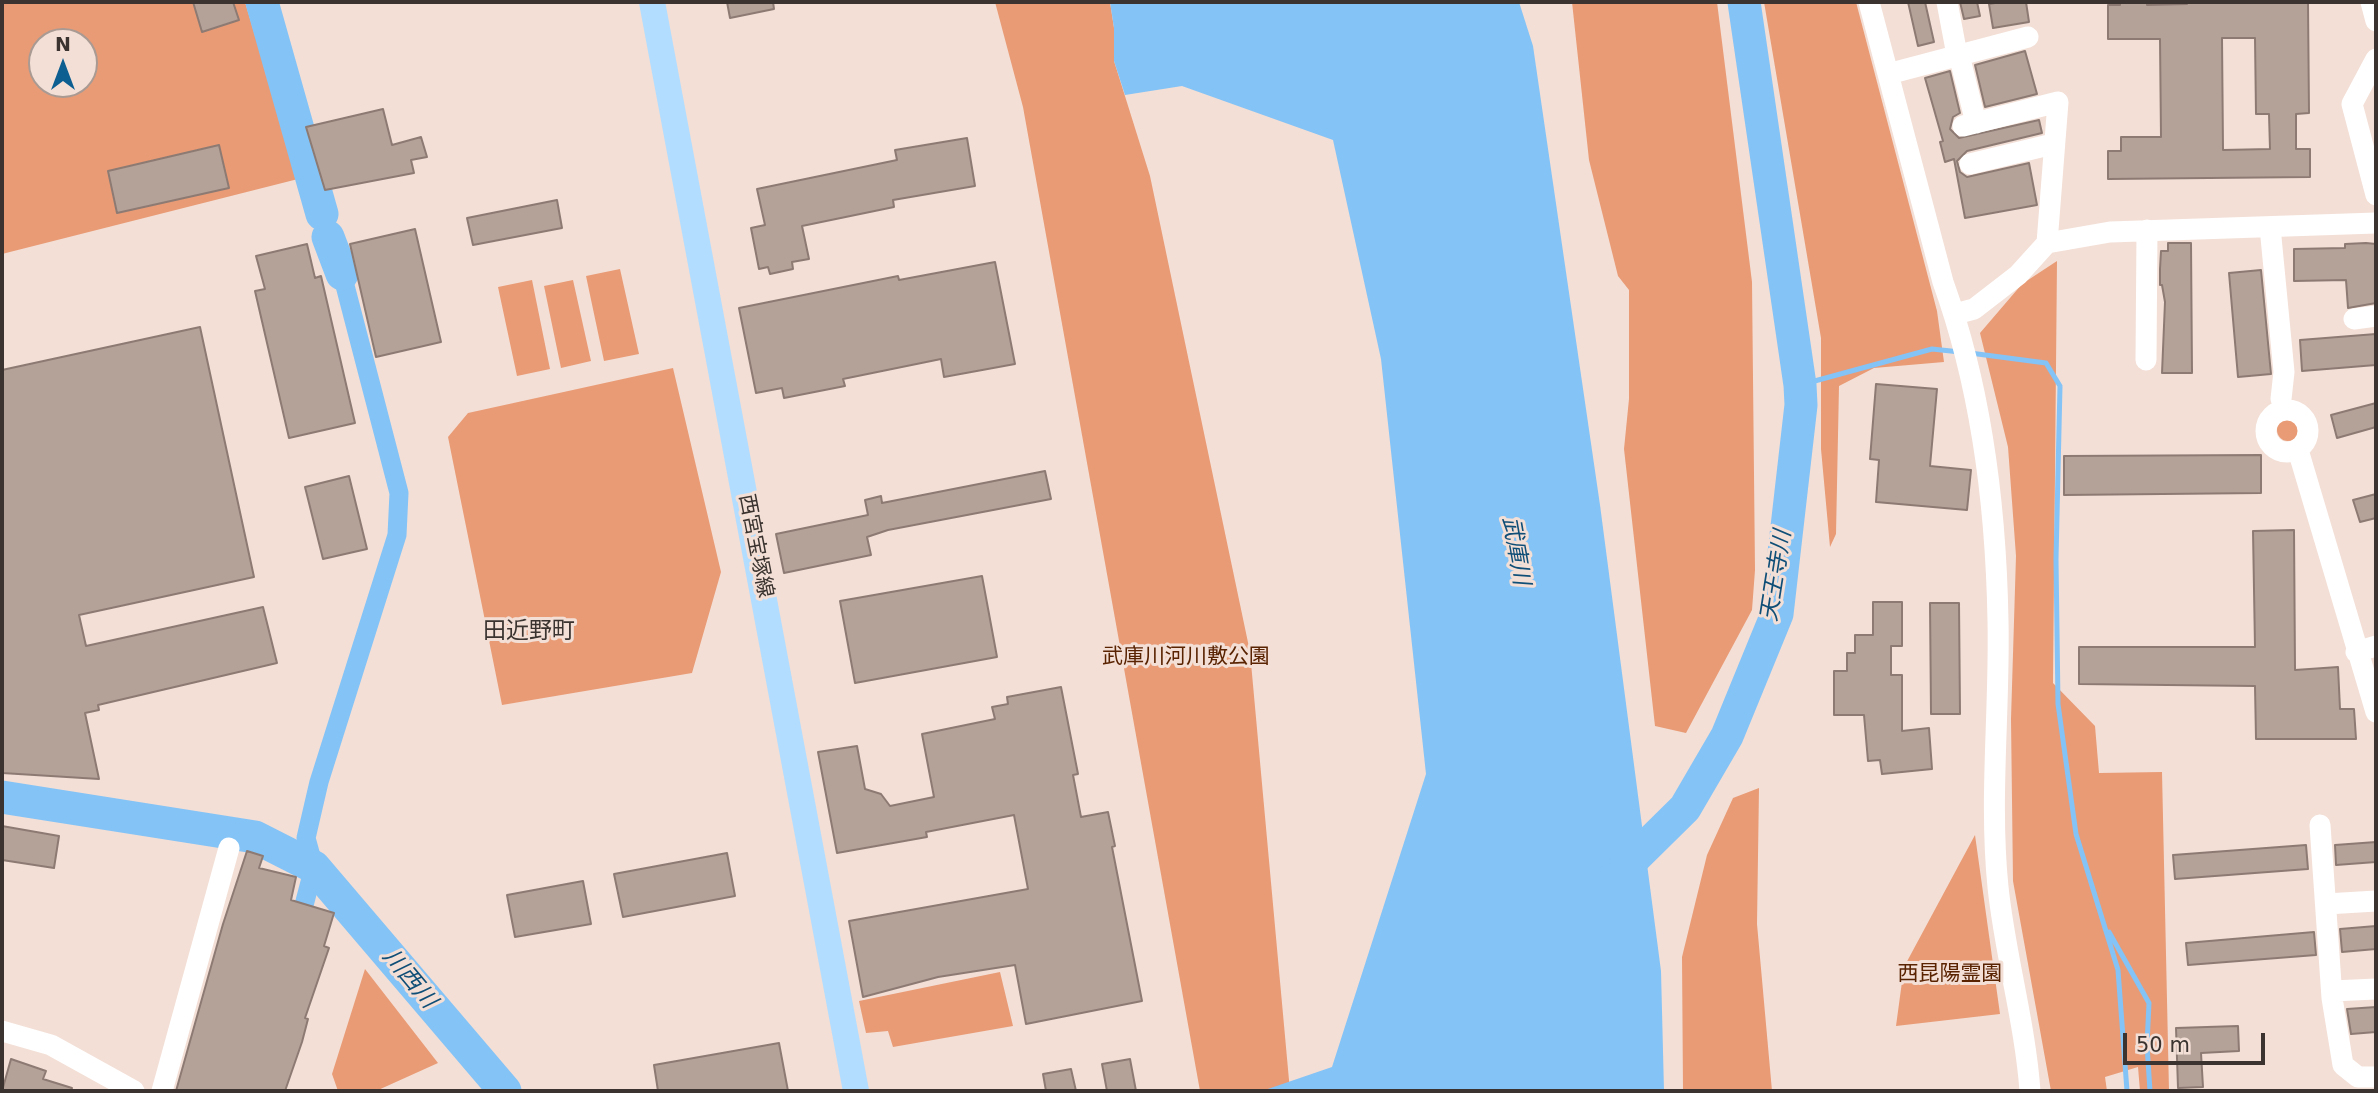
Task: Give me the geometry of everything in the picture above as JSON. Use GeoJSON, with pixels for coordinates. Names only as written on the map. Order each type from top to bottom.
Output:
{"type":"FeatureCollection","features":[{"type":"Feature","properties":{"kind":"main road","name":"西宮宝塚線"},"geometry":{"type":"LineString","coordinates":[[652,2],[856,1091]]}},
{"type":"Feature","properties":{"kind":"street"},"geometry":{"type":"LineString","coordinates":[[1869,2],[1943,282],[1955,314],[1989,471],[1997,607],[1994,791],[1998,887],[2031,1091]]}},
{"type":"Feature","properties":{"kind":"street"},"geometry":{"type":"LineString","coordinates":[[2371,2],[2376,21]]}},
{"type":"Feature","properties":{"kind":"street"},"geometry":{"type":"LineString","coordinates":[[1945,14],[1958,55],[1969,125],[2058,102],[2047,243]]}},
{"type":"Feature","properties":{"kind":"street"},"geometry":{"type":"LineString","coordinates":[[1888,74],[2028,37]]}},
{"type":"Feature","properties":{"kind":"street"},"geometry":{"type":"LineString","coordinates":[[2376,59],[2352,104],[2376,195]]}},
{"type":"Feature","properties":{"kind":"street"},"geometry":{"type":"LineString","coordinates":[[1970,164],[2053,144]]}},
{"type":"Feature","properties":{"kind":"street"},"geometry":{"type":"LineString","coordinates":[[1955,314],[1974,309],[2018,275],[2047,243],[2110,232],[2376,223]]}},
{"type":"Feature","properties":{"kind":"street"},"geometry":{"type":"LineString","coordinates":[[2270,227],[2284,372],[2281,399]]}},
{"type":"Feature","properties":{"kind":"street"},"geometry":{"type":"LineString","coordinates":[[2146,360],[2147,230]]}},
{"type":"Feature","properties":{"kind":"street"},"geometry":{"type":"LineString","coordinates":[[2354,319],[2376,316]]}},
{"type":"Feature","properties":{"kind":"street"},"geometry":{"type":"LineString","coordinates":[[2298,450],[2376,712]]}},
{"type":"Feature","properties":{"kind":"street"},"geometry":{"type":"LineString","coordinates":[[2356,652],[2376,646]]}},
{"type":"Feature","properties":{"kind":"street"},"geometry":{"type":"LineString","coordinates":[[2320,825],[2332,991],[2343,1065],[2358,1077],[2376,1077]]}},
{"type":"Feature","properties":{"kind":"street"},"geometry":{"type":"LineString","coordinates":[[162,1091],[229,848]]}},
{"type":"Feature","properties":{"kind":"street"},"geometry":{"type":"LineString","coordinates":[[2326,904],[2376,901]]}},
{"type":"Feature","properties":{"kind":"street"},"geometry":{"type":"LineString","coordinates":[[2332,991],[2376,989]]}},
{"type":"Feature","properties":{"kind":"street"},"geometry":{"type":"LineString","coordinates":[[2,1031],[51,1045],[134,1091]]}},
{"type":"Feature","properties":{"kind":"green space"},"geometry":{"type":"Polygon","coordinates":[[[2,2],[245,2],[298,179],[2,254],[2,2]]]}},
{"type":"Feature","properties":{"kind":"green space","name":"武庫川河川敷公園"},"geometry":{"type":"Polygon","coordinates":[[[995,2],[1110,2],[1114,28],[1114,61],[1150,176],[1250,652],[1290,1091],[1200,1091],[1023,107],[995,2]]]}},
{"type":"Feature","properties":{"kind":"green space"},"geometry":{"type":"Polygon","coordinates":[[[1572,2],[1717,2],[1752,282],[1755,570],[1752,610],[1686,733],[1655,726],[1624,449],[1629,399],[1629,290],[1618,276],[1589,160],[1572,2]]]}},
{"type":"Feature","properties":{"kind":"green space"},"geometry":{"type":"Polygon","coordinates":[[[1764,2],[1856,2],[1937,311],[1944,362],[1874,368],[1839,386],[1836,534],[1830,547],[1821,449],[1821,338],[1764,2]]]}},
{"type":"Feature","properties":{"kind":"green space"},"geometry":{"type":"Polygon","coordinates":[[[2057,261],[2053,683],[2095,726],[2099,773],[2162,772],[2169,1091],[2140,1091],[2138,1067],[2105,1077],[2107,1091],[2051,1091],[2013,881],[2011,719],[2016,556],[2008,447],[1980,333],[2022,284],[2057,261]]]}},
{"type":"Feature","properties":{"kind":"green space"},"geometry":{"type":"Polygon","coordinates":[[[620,269],[639,354],[604,361],[586,276],[620,269]]]}},
{"type":"Feature","properties":{"kind":"green space"},"geometry":{"type":"Polygon","coordinates":[[[532,280],[550,369],[517,376],[498,287],[532,280]]]}},
{"type":"Feature","properties":{"kind":"green space"},"geometry":{"type":"Polygon","coordinates":[[[573,280],[591,361],[561,368],[544,286],[573,280]]]}},
{"type":"Feature","properties":{"kind":"green space"},"geometry":{"type":"Polygon","coordinates":[[[673,368],[721,572],[692,673],[502,705],[448,437],[468,413],[673,368]]]}},
{"type":"Feature","properties":{"kind":"green space"},"geometry":{"type":"Polygon","coordinates":[[[2288,419],[2296,422],[2299,430],[2296,438],[2288,441],[2280,438],[2277,430],[2280,422],[2288,419]]]}},
{"type":"Feature","properties":{"kind":"green space"},"geometry":{"type":"Polygon","coordinates":[[[1759,788],[1757,924],[1772,1091],[1683,1091],[1682,957],[1707,855],[1733,798],[1759,788]]]}},
{"type":"Feature","properties":{"kind":"green space","name":"西昆陽霊園"},"geometry":{"type":"Polygon","coordinates":[[[1975,835],[2000,1014],[1896,1026],[1904,967],[1975,835]]]}},
{"type":"Feature","properties":{"kind":"green space"},"geometry":{"type":"Polygon","coordinates":[[[365,969],[438,1063],[376,1091],[338,1091],[332,1074],[365,969]]]}},
{"type":"Feature","properties":{"kind":"green space"},"geometry":{"type":"Polygon","coordinates":[[[1000,972],[1013,1026],[893,1047],[888,1031],[866,1033],[859,1001],[1000,972]]]}},
{"type":"Feature","properties":{"kind":"water","name":"武庫川"},"geometry":{"type":"Polygon","coordinates":[[[1110,2],[1519,2],[1533,46],[1600,505],[1661,971],[1664,1091],[1262,1091],[1332,1067],[1426,774],[1381,359],[1333,140],[1182,86],[1125,95],[1114,61],[1114,28],[1110,2]]]}},
{"type":"Feature","properties":{"kind":"building"},"geometry":{"type":"Polygon","coordinates":[[[193,2],[233,2],[239,20],[202,32],[193,2]]]}},
{"type":"Feature","properties":{"kind":"building"},"geometry":{"type":"Polygon","coordinates":[[[727,2],[773,2],[774,9],[730,18],[727,2]]]}},
{"type":"Feature","properties":{"kind":"building"},"geometry":{"type":"Polygon","coordinates":[[[1908,2],[1925,2],[1934,42],[1918,46],[1908,2]]]}},
{"type":"Feature","properties":{"kind":"building"},"geometry":{"type":"Polygon","coordinates":[[[1960,2],[1977,2],[1980,16],[1964,19],[1960,2]]]}},
{"type":"Feature","properties":{"kind":"building"},"geometry":{"type":"Polygon","coordinates":[[[2026,2],[2029,22],[1993,28],[1989,4],[2026,2]]]}},
{"type":"Feature","properties":{"kind":"building"},"geometry":{"type":"Polygon","coordinates":[[[2120,2],[2147,2],[2147,5],[2187,2],[2308,3],[2309,113],[2296,114],[2296,149],[2310,149],[2310,177],[2108,179],[2108,151],[2121,151],[2121,137],[2161,137],[2160,39],[2108,39],[2108,5],[2120,5],[2120,2]],[[2222,38],[2223,150],[2270,149],[2269,114],[2256,114],[2255,38],[2222,38]]]}},
{"type":"Feature","properties":{"kind":"building"},"geometry":{"type":"Polygon","coordinates":[[[2025,51],[2037,94],[1985,107],[1975,65],[2025,51]]]}},
{"type":"Feature","properties":{"kind":"building"},"geometry":{"type":"Polygon","coordinates":[[[1950,71],[1960,113],[1953,117],[1950,129],[1959,138],[2039,120],[2042,133],[1967,151],[1957,161],[1960,172],[1967,177],[2029,163],[2037,205],[1965,218],[1954,159],[1945,162],[1940,142],[1943,141],[1925,78],[1950,71]]]}},
{"type":"Feature","properties":{"kind":"building"},"geometry":{"type":"Polygon","coordinates":[[[383,109],[392,145],[421,137],[427,157],[411,160],[414,173],[325,190],[306,127],[383,109]]]}},
{"type":"Feature","properties":{"kind":"building"},"geometry":{"type":"Polygon","coordinates":[[[967,138],[975,186],[893,200],[894,207],[802,226],[809,259],[792,262],[793,269],[770,274],[768,267],[759,269],[751,228],[765,225],[757,189],[897,160],[895,150],[967,138]]]}},
{"type":"Feature","properties":{"kind":"building"},"geometry":{"type":"Polygon","coordinates":[[[219,145],[229,188],[117,213],[108,171],[219,145]]]}},
{"type":"Feature","properties":{"kind":"building"},"geometry":{"type":"Polygon","coordinates":[[[557,200],[562,228],[473,245],[467,218],[557,200]]]}},
{"type":"Feature","properties":{"kind":"building"},"geometry":{"type":"Polygon","coordinates":[[[415,229],[441,342],[376,357],[350,244],[415,229]]]}},
{"type":"Feature","properties":{"kind":"building"},"geometry":{"type":"Polygon","coordinates":[[[2168,243],[2191,243],[2192,373],[2162,373],[2165,302],[2160,285],[2160,269],[2161,251],[2168,251],[2168,243]]]}},
{"type":"Feature","properties":{"kind":"building"},"geometry":{"type":"Polygon","coordinates":[[[307,244],[315,278],[321,276],[355,423],[289,438],[255,291],[265,289],[256,256],[307,244]]]}},
{"type":"Feature","properties":{"kind":"building"},"geometry":{"type":"Polygon","coordinates":[[[2345,244],[2376,244],[2376,303],[2348,308],[2346,280],[2294,281],[2294,249],[2345,248],[2345,244]]]}},
{"type":"Feature","properties":{"kind":"building"},"geometry":{"type":"Polygon","coordinates":[[[995,262],[1015,364],[944,377],[941,359],[843,379],[845,386],[784,398],[782,388],[756,393],[739,308],[898,276],[899,280],[995,262]]]}},
{"type":"Feature","properties":{"kind":"building"},"geometry":{"type":"Polygon","coordinates":[[[2261,270],[2271,374],[2238,377],[2229,273],[2261,270]]]}},
{"type":"Feature","properties":{"kind":"building"},"geometry":{"type":"Polygon","coordinates":[[[200,327],[254,577],[79,615],[86,646],[263,607],[277,663],[98,705],[99,710],[85,713],[99,779],[2,773],[2,370],[200,327]]]}},
{"type":"Feature","properties":{"kind":"building"},"geometry":{"type":"Polygon","coordinates":[[[2376,334],[2376,365],[2302,371],[2300,340],[2376,334]]]}},
{"type":"Feature","properties":{"kind":"building"},"geometry":{"type":"Polygon","coordinates":[[[1876,384],[1937,389],[1930,466],[1971,470],[1967,510],[1876,502],[1879,460],[1870,459],[1876,384]]]}},
{"type":"Feature","properties":{"kind":"building"},"geometry":{"type":"Polygon","coordinates":[[[2376,403],[2376,427],[2337,438],[2331,415],[2376,403]]]}},
{"type":"Feature","properties":{"kind":"building"},"geometry":{"type":"Polygon","coordinates":[[[2261,455],[2261,493],[2064,495],[2064,456],[2261,455]]]}},
{"type":"Feature","properties":{"kind":"building"},"geometry":{"type":"Polygon","coordinates":[[[1045,471],[1051,499],[888,530],[867,537],[871,555],[784,573],[776,534],[868,515],[865,500],[881,496],[882,503],[1045,471]]]}},
{"type":"Feature","properties":{"kind":"building"},"geometry":{"type":"Polygon","coordinates":[[[349,476],[367,549],[323,559],[305,487],[349,476]]]}},
{"type":"Feature","properties":{"kind":"building"},"geometry":{"type":"Polygon","coordinates":[[[2376,494],[2376,518],[2360,522],[2353,500],[2376,494]]]}},
{"type":"Feature","properties":{"kind":"building"},"geometry":{"type":"Polygon","coordinates":[[[2294,530],[2295,670],[2338,667],[2340,709],[2354,709],[2356,739],[2256,739],[2255,686],[2079,684],[2079,647],[2255,647],[2253,531],[2294,530]]]}},
{"type":"Feature","properties":{"kind":"building"},"geometry":{"type":"Polygon","coordinates":[[[982,576],[997,657],[855,683],[840,601],[982,576]]]}},
{"type":"Feature","properties":{"kind":"building"},"geometry":{"type":"Polygon","coordinates":[[[1873,602],[1902,602],[1902,646],[1891,646],[1891,675],[1902,675],[1902,731],[1929,728],[1932,769],[1882,774],[1880,760],[1868,761],[1864,715],[1834,715],[1834,671],[1847,671],[1847,653],[1855,653],[1855,635],[1873,635],[1873,602]]]}},
{"type":"Feature","properties":{"kind":"building"},"geometry":{"type":"Polygon","coordinates":[[[1930,603],[1959,603],[1960,714],[1931,714],[1930,603]]]}},
{"type":"Feature","properties":{"kind":"building"},"geometry":{"type":"Polygon","coordinates":[[[1061,687],[1078,774],[1073,775],[1081,817],[1108,812],[1115,846],[1112,847],[1142,1001],[1026,1024],[1015,965],[938,977],[863,997],[849,921],[1028,889],[1014,815],[926,832],[927,837],[837,853],[818,752],[857,746],[865,789],[881,794],[890,806],[934,797],[922,734],[995,719],[992,707],[1008,704],[1007,697],[1061,687]]]}},
{"type":"Feature","properties":{"kind":"building"},"geometry":{"type":"Polygon","coordinates":[[[2,826],[59,836],[54,868],[2,860],[2,826]]]}},
{"type":"Feature","properties":{"kind":"building"},"geometry":{"type":"Polygon","coordinates":[[[2376,842],[2376,862],[2336,865],[2335,845],[2376,842]]]}},
{"type":"Feature","properties":{"kind":"building"},"geometry":{"type":"Polygon","coordinates":[[[2306,845],[2308,869],[2175,879],[2173,855],[2306,845]]]}},
{"type":"Feature","properties":{"kind":"building"},"geometry":{"type":"Polygon","coordinates":[[[247,851],[263,856],[259,868],[296,877],[291,900],[334,913],[324,946],[329,948],[305,1018],[308,1019],[302,1042],[285,1091],[176,1091],[223,924],[247,851]]]}},
{"type":"Feature","properties":{"kind":"building"},"geometry":{"type":"Polygon","coordinates":[[[727,853],[735,896],[623,917],[614,874],[727,853]]]}},
{"type":"Feature","properties":{"kind":"building"},"geometry":{"type":"Polygon","coordinates":[[[583,881],[591,924],[515,937],[507,895],[583,881]]]}},
{"type":"Feature","properties":{"kind":"building"},"geometry":{"type":"Polygon","coordinates":[[[2376,926],[2376,949],[2342,952],[2340,929],[2376,926]]]}},
{"type":"Feature","properties":{"kind":"building"},"geometry":{"type":"Polygon","coordinates":[[[2314,932],[2316,955],[2188,965],[2186,943],[2314,932]]]}},
{"type":"Feature","properties":{"kind":"building"},"geometry":{"type":"Polygon","coordinates":[[[2376,1007],[2376,1032],[2351,1034],[2347,1009],[2376,1007]]]}},
{"type":"Feature","properties":{"kind":"building"},"geometry":{"type":"Polygon","coordinates":[[[2238,1026],[2239,1051],[2201,1053],[2203,1087],[2178,1088],[2176,1028],[2238,1026]]]}},
{"type":"Feature","properties":{"kind":"building"},"geometry":{"type":"Polygon","coordinates":[[[779,1043],[788,1091],[658,1091],[654,1065],[779,1043]]]}},
{"type":"Feature","properties":{"kind":"building"},"geometry":{"type":"Polygon","coordinates":[[[11,1059],[46,1071],[43,1079],[72,1088],[71,1091],[2,1091],[11,1059]]]}},
{"type":"Feature","properties":{"kind":"building"},"geometry":{"type":"Polygon","coordinates":[[[1130,1059],[1136,1091],[1107,1091],[1102,1064],[1130,1059]]]}},
{"type":"Feature","properties":{"kind":"building"},"geometry":{"type":"Polygon","coordinates":[[[1071,1069],[1076,1091],[1046,1091],[1043,1074],[1071,1069]]]}},
{"type":"Feature","properties":{"kind":"waterway"},"geometry":{"type":"LineString","coordinates":[[262,2],[322,214]]}},
{"type":"Feature","properties":{"kind":"waterway","name":"天王寺川"},"geometry":{"type":"LineString","coordinates":[[1612,880],[1685,808],[1727,736],[1777,614],[1801,405],[1800,385],[1744,2]]}},
{"type":"Feature","properties":{"kind":"waterway"},"geometry":{"type":"LineString","coordinates":[[328,237],[342,274]]}},
{"type":"Feature","properties":{"kind":"waterway"},"geometry":{"type":"LineString","coordinates":[[298,928],[314,867],[306,838],[319,782],[397,535],[399,493],[342,274]]}},
{"type":"Feature","properties":{"kind":"waterway"},"geometry":{"type":"LineString","coordinates":[[1800,385],[1932,349],[1960,352]]}},
{"type":"Feature","properties":{"kind":"waterway"},"geometry":{"type":"LineString","coordinates":[[1970,353],[2046,363],[2060,386],[2056,559],[2058,704],[2076,834],[2118,970],[2127,1091]]}},
{"type":"Feature","properties":{"kind":"waterway","name":"川西川"},"geometry":{"type":"LineString","coordinates":[[2,797],[255,837],[314,867],[505,1091]]}},
{"type":"Feature","properties":{"kind":"waterway"},"geometry":{"type":"LineString","coordinates":[[2109,932],[2149,1003],[2147,1045],[2150,1091]]}},
{"type":"Feature","properties":{"kind":"district","name":"田近野町"},"geometry":{"type":"Point","coordinates":[529,632]}}]}
